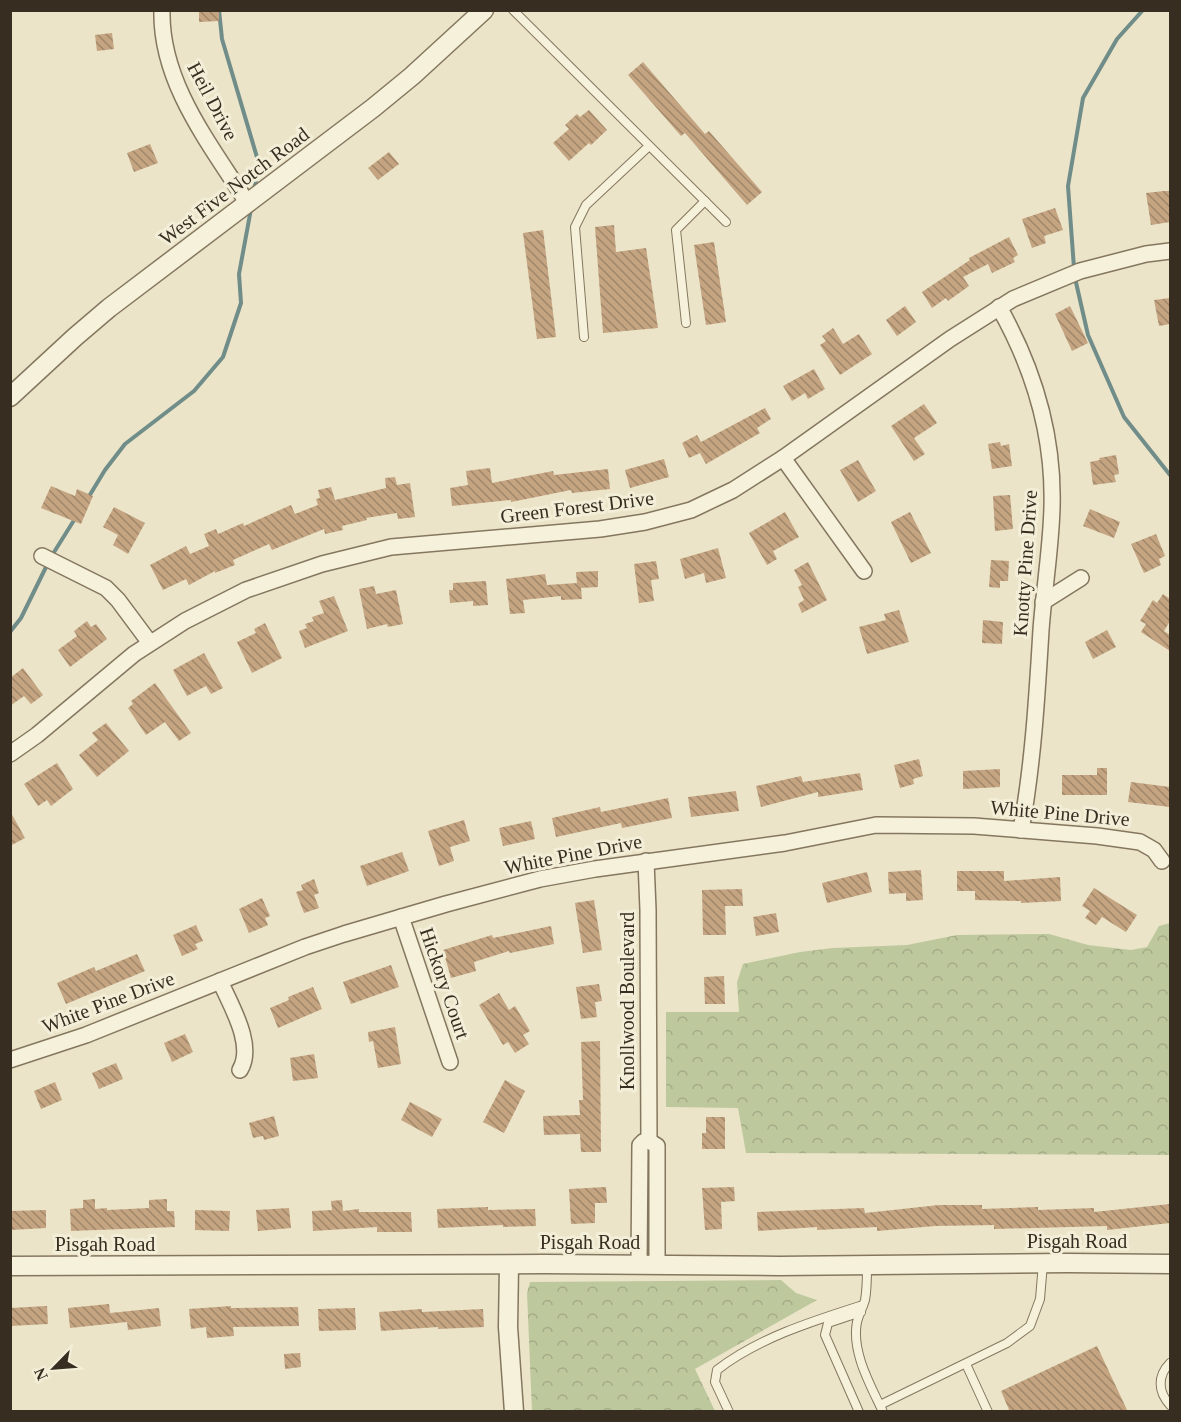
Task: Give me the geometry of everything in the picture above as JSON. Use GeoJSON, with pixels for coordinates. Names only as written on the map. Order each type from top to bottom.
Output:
{"type":"FeatureCollection","features":[{"type":"Feature","properties":{"kind":"street","name":"Heil Drive"},"geometry":{"type":"LineString","coordinates":[[162,10],[164,45],[174,78],[195,118],[248,204]]}},
{"type":"Feature","properties":{"kind":"street","name":"West Five Notch Road"},"geometry":{"type":"LineString","coordinates":[[10,397],[109,308],[382,101],[484,10]]}},
{"type":"Feature","properties":{"kind":"street","name":"Green Forest Drive"},"geometry":{"type":"LineString","coordinates":[[10,754],[37,735],[134,654],[184,621],[246,590],[322,564],[391,547],[600,529],[669,517],[712,501],[783,458],[950,339],[1023,294],[1074,273],[1146,254],[1170,251]]}},
{"type":"Feature","properties":{"kind":"street","name":"Knotty Pine Drive"},"geometry":{"type":"LineString","coordinates":[[999,307],[1030,371],[1041,404],[1052,480],[1052,507],[1032,754],[1021,830]]}},
{"type":"Feature","properties":{"kind":"street"},"geometry":{"type":"LineString","coordinates":[[783,458],[864,571]]}},
{"type":"Feature","properties":{"kind":"street"},"geometry":{"type":"LineString","coordinates":[[42,555],[106,588],[118,600],[150,643]]}},
{"type":"Feature","properties":{"kind":"street"},"geometry":{"type":"LineString","coordinates":[[1043,602],[1081,578]]}},
{"type":"Feature","properties":{"kind":"street","name":"White Pine Drive"},"geometry":{"type":"LineString","coordinates":[[10,1060],[87,1035],[305,947],[401,917],[540,879],[646,861],[784,843],[876,825],[974,826],[1140,842],[1154,850],[1162,861]]}},
{"type":"Feature","properties":{"kind":"street","name":"Knollwood Boulevard"},"geometry":{"type":"LineString","coordinates":[[646,861],[649,1141]]}},
{"type":"Feature","properties":{"kind":"street","name":"Hickory Court"},"geometry":{"type":"LineString","coordinates":[[401,917],[450,1062]]}},
{"type":"Feature","properties":{"kind":"street"},"geometry":{"type":"LineString","coordinates":[[220,981],[245,1042],[246,1058],[240,1070]]}},
{"type":"Feature","properties":{"kind":"street","name":"Knollwood Boulevard"},"geometry":{"type":"LineString","coordinates":[[639,1264],[640,1145],[649,1141],[657,1146],[657,1264]]}},
{"type":"Feature","properties":{"kind":"street","name":"Pisgah Road"},"geometry":{"type":"LineString","coordinates":[[10,1266],[1170,1264]]}},
{"type":"Feature","properties":{"kind":"street"},"geometry":{"type":"LineString","coordinates":[[509,1265],[508,1327],[514,1412]]}},
{"type":"Feature","properties":{"kind":"lane"},"geometry":{"type":"LineString","coordinates":[[513,10],[726,222]]}},
{"type":"Feature","properties":{"kind":"lane"},"geometry":{"type":"LineString","coordinates":[[584,337],[575,227],[586,205],[649,146]]}},
{"type":"Feature","properties":{"kind":"lane"},"geometry":{"type":"LineString","coordinates":[[686,323],[676,230],[705,201]]}},
{"type":"Feature","properties":{"kind":"lane"},"geometry":{"type":"LineString","coordinates":[[867,1265],[867,1284],[857,1322],[856,1337],[862,1365],[881,1408],[1006,1343],[1030,1326],[1040,1299],[1043,1263]]}},
{"type":"Feature","properties":{"kind":"lane"},"geometry":{"type":"LineString","coordinates":[[729,1412],[715,1382],[717,1370],[733,1357],[829,1316],[862,1309]]}},
{"type":"Feature","properties":{"kind":"lane"},"geometry":{"type":"LineString","coordinates":[[859,1412],[825,1335],[828,1323],[862,1309]]}},
{"type":"Feature","properties":{"kind":"lane"},"geometry":{"type":"LineString","coordinates":[[1170,1363],[1160,1381],[1164,1398],[1170,1405]]}},
{"type":"Feature","properties":{"kind":"lane"},"geometry":{"type":"LineString","coordinates":[[966,1364],[988,1412]]}},
{"type":"Feature","properties":{"kind":"green space"},"geometry":{"type":"Polygon","coordinates":[[[1170,923],[1170,1155],[746,1153],[738,1108],[666,1107],[666,1012],[739,1012],[737,982],[743,964],[800,952],[833,948],[907,945],[957,935],[1049,934],[1088,945],[1131,950],[1147,947],[1159,926],[1170,923]]]}},
{"type":"Feature","properties":{"kind":"green space"},"geometry":{"type":"Polygon","coordinates":[[[781,1280],[796,1293],[817,1300],[695,1369],[715,1411],[532,1411],[527,1293],[530,1282],[781,1280]]]}},
{"type":"Feature","properties":{"kind":"building"},"geometry":{"type":"Polygon","coordinates":[[[199,10],[219,10],[219,21],[199,22],[199,10]]]}},
{"type":"Feature","properties":{"kind":"building"},"geometry":{"type":"Polygon","coordinates":[[[112,33],[114,49],[97,51],[95,35],[112,33]]]}},
{"type":"Feature","properties":{"kind":"building"},"geometry":{"type":"Polygon","coordinates":[[[643,62],[705,134],[709,131],[762,192],[747,205],[685,133],[681,136],[628,75],[643,62]]]}},
{"type":"Feature","properties":{"kind":"building"},"geometry":{"type":"Polygon","coordinates":[[[589,110],[607,130],[569,161],[553,143],[569,129],[565,125],[577,114],[580,117],[589,110]]]}},
{"type":"Feature","properties":{"kind":"building"},"geometry":{"type":"Polygon","coordinates":[[[150,144],[158,163],[134,172],[127,153],[150,144]]]}},
{"type":"Feature","properties":{"kind":"building"},"geometry":{"type":"Polygon","coordinates":[[[389,152],[399,164],[378,180],[368,168],[389,152]]]}},
{"type":"Feature","properties":{"kind":"building"},"geometry":{"type":"Polygon","coordinates":[[[1170,191],[1170,222],[1151,225],[1146,193],[1170,191]]]}},
{"type":"Feature","properties":{"kind":"building"},"geometry":{"type":"Polygon","coordinates":[[[1055,208],[1063,230],[1044,236],[1046,243],[1032,248],[1022,219],[1055,208]]]}},
{"type":"Feature","properties":{"kind":"building"},"geometry":{"type":"Polygon","coordinates":[[[614,225],[616,252],[646,248],[658,328],[603,333],[595,227],[614,225]]]}},
{"type":"Feature","properties":{"kind":"building"},"geometry":{"type":"Polygon","coordinates":[[[543,230],[556,337],[537,339],[523,233],[543,230]]]}},
{"type":"Feature","properties":{"kind":"building"},"geometry":{"type":"Polygon","coordinates":[[[1009,237],[1018,255],[1013,258],[1015,262],[992,273],[988,264],[963,277],[969,286],[948,301],[946,298],[932,308],[922,292],[970,260],[969,258],[1009,237]]]}},
{"type":"Feature","properties":{"kind":"building"},"geometry":{"type":"Polygon","coordinates":[[[714,242],[726,322],[706,325],[694,245],[714,242]]]}},
{"type":"Feature","properties":{"kind":"building"},"geometry":{"type":"Polygon","coordinates":[[[1170,298],[1170,324],[1159,326],[1154,300],[1170,298]]]}},
{"type":"Feature","properties":{"kind":"building"},"geometry":{"type":"Polygon","coordinates":[[[905,306],[916,322],[897,336],[886,320],[905,306]]]}},
{"type":"Feature","properties":{"kind":"building"},"geometry":{"type":"Polygon","coordinates":[[[1070,306],[1088,343],[1072,351],[1055,314],[1070,306]]]}},
{"type":"Feature","properties":{"kind":"building"},"geometry":{"type":"Polygon","coordinates":[[[833,328],[843,344],[859,334],[872,354],[840,375],[820,345],[826,341],[822,336],[833,328]]]}},
{"type":"Feature","properties":{"kind":"building"},"geometry":{"type":"Polygon","coordinates":[[[814,369],[825,389],[808,399],[805,393],[792,401],[783,386],[814,369]]]}},
{"type":"Feature","properties":{"kind":"building"},"geometry":{"type":"Polygon","coordinates":[[[924,404],[937,423],[914,438],[925,454],[914,461],[891,426],[924,404]]]}},
{"type":"Feature","properties":{"kind":"building"},"geometry":{"type":"Polygon","coordinates":[[[765,408],[771,419],[757,428],[760,433],[706,464],[700,453],[689,458],[682,443],[697,435],[701,442],[765,408]]]}},
{"type":"Feature","properties":{"kind":"building"},"geometry":{"type":"Polygon","coordinates":[[[1000,442],[1001,446],[1009,444],[1012,466],[992,469],[988,444],[1000,442]]]}},
{"type":"Feature","properties":{"kind":"building"},"geometry":{"type":"Polygon","coordinates":[[[1116,455],[1119,474],[1114,475],[1116,482],[1093,485],[1090,462],[1116,455]]]}},
{"type":"Feature","properties":{"kind":"building"},"geometry":{"type":"Polygon","coordinates":[[[664,459],[669,477],[630,488],[625,470],[664,459]]]}},
{"type":"Feature","properties":{"kind":"building"},"geometry":{"type":"Polygon","coordinates":[[[858,460],[876,491],[858,502],[840,470],[858,460]]]}},
{"type":"Feature","properties":{"kind":"building"},"geometry":{"type":"Polygon","coordinates":[[[490,468],[492,483],[553,471],[554,475],[608,469],[610,489],[572,493],[571,490],[511,502],[511,500],[452,506],[450,488],[468,485],[466,471],[490,468]]]}},
{"type":"Feature","properties":{"kind":"building"},"geometry":{"type":"Polygon","coordinates":[[[395,477],[397,485],[410,483],[415,517],[398,519],[397,513],[366,518],[367,520],[342,526],[343,530],[325,534],[324,529],[272,550],[269,544],[233,560],[235,565],[215,573],[215,571],[189,585],[186,579],[163,590],[150,565],[186,546],[190,554],[209,546],[204,534],[216,529],[218,534],[243,523],[244,526],[291,505],[295,514],[318,505],[316,499],[320,498],[318,490],[331,487],[335,500],[386,488],[385,478],[395,477]]]}},
{"type":"Feature","properties":{"kind":"building"},"geometry":{"type":"Polygon","coordinates":[[[51,486],[75,496],[77,489],[93,496],[81,524],[41,508],[51,486]]]}},
{"type":"Feature","properties":{"kind":"building"},"geometry":{"type":"Polygon","coordinates":[[[1010,495],[1013,529],[995,531],[993,496],[1010,495]]]}},
{"type":"Feature","properties":{"kind":"building"},"geometry":{"type":"Polygon","coordinates":[[[114,507],[145,523],[128,554],[113,545],[118,535],[103,527],[114,507]]]}},
{"type":"Feature","properties":{"kind":"building"},"geometry":{"type":"Polygon","coordinates":[[[1090,509],[1120,522],[1114,538],[1083,526],[1090,509]]]}},
{"type":"Feature","properties":{"kind":"building"},"geometry":{"type":"Polygon","coordinates":[[[785,512],[799,537],[773,551],[777,559],[767,565],[749,533],[785,512]]]}},
{"type":"Feature","properties":{"kind":"building"},"geometry":{"type":"Polygon","coordinates":[[[910,512],[931,553],[911,563],[891,522],[910,512]]]}},
{"type":"Feature","properties":{"kind":"building"},"geometry":{"type":"Polygon","coordinates":[[[1156,534],[1165,556],[1159,559],[1161,565],[1144,573],[1131,544],[1156,534]]]}},
{"type":"Feature","properties":{"kind":"building"},"geometry":{"type":"Polygon","coordinates":[[[718,548],[726,578],[706,583],[704,573],[685,579],[680,559],[718,548]]]}},
{"type":"Feature","properties":{"kind":"building"},"geometry":{"type":"Polygon","coordinates":[[[991,560],[1009,561],[1008,581],[1000,581],[1000,588],[989,587],[991,560]]]}},
{"type":"Feature","properties":{"kind":"building"},"geometry":{"type":"Polygon","coordinates":[[[656,561],[659,579],[651,580],[654,601],[639,603],[634,564],[656,561]]]}},
{"type":"Feature","properties":{"kind":"building"},"geometry":{"type":"Polygon","coordinates":[[[808,562],[827,600],[802,613],[798,604],[804,600],[798,587],[802,585],[794,570],[808,562]]]}},
{"type":"Feature","properties":{"kind":"building"},"geometry":{"type":"Polygon","coordinates":[[[598,571],[598,587],[581,588],[582,599],[561,600],[561,596],[523,600],[525,613],[510,614],[506,579],[545,574],[547,585],[577,583],[576,572],[598,571]]]}},
{"type":"Feature","properties":{"kind":"building"},"geometry":{"type":"Polygon","coordinates":[[[486,581],[488,605],[473,606],[473,601],[450,603],[449,590],[453,590],[453,583],[486,581]]]}},
{"type":"Feature","properties":{"kind":"building"},"geometry":{"type":"Polygon","coordinates":[[[374,586],[376,594],[396,590],[403,624],[388,627],[387,624],[367,629],[359,589],[374,586]]]}},
{"type":"Feature","properties":{"kind":"building"},"geometry":{"type":"Polygon","coordinates":[[[1163,594],[1170,599],[1170,621],[1164,631],[1170,635],[1170,651],[1141,632],[1146,624],[1140,621],[1153,600],[1157,603],[1163,594]]]}},
{"type":"Feature","properties":{"kind":"building"},"geometry":{"type":"Polygon","coordinates":[[[334,596],[348,631],[305,648],[299,631],[307,628],[305,624],[314,621],[312,617],[324,613],[319,601],[334,596]]]}},
{"type":"Feature","properties":{"kind":"building"},"geometry":{"type":"Polygon","coordinates":[[[899,610],[909,642],[867,654],[859,627],[886,620],[884,614],[899,610]]]}},
{"type":"Feature","properties":{"kind":"building"},"geometry":{"type":"Polygon","coordinates":[[[983,620],[1003,622],[1002,644],[982,643],[983,620]]]}},
{"type":"Feature","properties":{"kind":"building"},"geometry":{"type":"Polygon","coordinates":[[[87,621],[91,627],[96,624],[107,639],[70,667],[58,650],[77,636],[74,631],[87,621]]]}},
{"type":"Feature","properties":{"kind":"building"},"geometry":{"type":"Polygon","coordinates":[[[265,623],[282,658],[252,673],[237,642],[256,633],[254,629],[265,623]]]}},
{"type":"Feature","properties":{"kind":"building"},"geometry":{"type":"Polygon","coordinates":[[[1107,630],[1116,647],[1093,659],[1085,642],[1107,630]]]}},
{"type":"Feature","properties":{"kind":"building"},"geometry":{"type":"Polygon","coordinates":[[[204,653],[223,688],[211,694],[206,686],[187,696],[173,670],[204,653]]]}},
{"type":"Feature","properties":{"kind":"building"},"geometry":{"type":"Polygon","coordinates":[[[23,668],[43,695],[31,704],[24,696],[10,706],[10,678],[23,668]]]}},
{"type":"Feature","properties":{"kind":"building"},"geometry":{"type":"Polygon","coordinates":[[[155,683],[191,733],[179,741],[165,722],[146,735],[128,708],[133,704],[131,701],[155,683]]]}},
{"type":"Feature","properties":{"kind":"building"},"geometry":{"type":"Polygon","coordinates":[[[106,723],[129,751],[97,777],[79,755],[98,740],[92,733],[106,723]]]}},
{"type":"Feature","properties":{"kind":"building"},"geometry":{"type":"Polygon","coordinates":[[[919,759],[923,776],[913,779],[914,784],[900,788],[894,765],[919,759]]]}},
{"type":"Feature","properties":{"kind":"building"},"geometry":{"type":"Polygon","coordinates":[[[57,763],[73,789],[51,806],[47,800],[38,806],[24,784],[57,763]]]}},
{"type":"Feature","properties":{"kind":"building"},"geometry":{"type":"Polygon","coordinates":[[[1097,768],[1107,768],[1107,795],[1062,795],[1062,775],[1097,775],[1097,768]]]}},
{"type":"Feature","properties":{"kind":"building"},"geometry":{"type":"Polygon","coordinates":[[[1000,769],[1000,787],[963,789],[963,771],[1000,769]]]}},
{"type":"Feature","properties":{"kind":"building"},"geometry":{"type":"Polygon","coordinates":[[[860,773],[863,790],[818,797],[818,792],[761,807],[756,786],[801,776],[803,782],[860,773]]]}},
{"type":"Feature","properties":{"kind":"building"},"geometry":{"type":"Polygon","coordinates":[[[1131,782],[1170,787],[1170,807],[1128,802],[1131,782]]]}},
{"type":"Feature","properties":{"kind":"building"},"geometry":{"type":"Polygon","coordinates":[[[736,791],[739,811],[691,817],[688,797],[736,791]]]}},
{"type":"Feature","properties":{"kind":"building"},"geometry":{"type":"Polygon","coordinates":[[[668,798],[672,818],[622,828],[621,823],[556,837],[552,818],[600,807],[601,812],[668,798]]]}},
{"type":"Feature","properties":{"kind":"building"},"geometry":{"type":"Polygon","coordinates":[[[10,811],[25,838],[10,846],[10,811]]]}},
{"type":"Feature","properties":{"kind":"building"},"geometry":{"type":"Polygon","coordinates":[[[464,820],[470,841],[450,847],[454,861],[439,866],[428,831],[464,820]]]}},
{"type":"Feature","properties":{"kind":"building"},"geometry":{"type":"Polygon","coordinates":[[[531,821],[535,839],[503,846],[499,828],[531,821]]]}},
{"type":"Feature","properties":{"kind":"building"},"geometry":{"type":"Polygon","coordinates":[[[402,852],[409,871],[367,886],[360,866],[402,852]]]}},
{"type":"Feature","properties":{"kind":"building"},"geometry":{"type":"Polygon","coordinates":[[[921,870],[923,900],[906,901],[906,893],[889,894],[888,872],[921,870]]]}},
{"type":"Feature","properties":{"kind":"building"},"geometry":{"type":"Polygon","coordinates":[[[957,871],[1004,871],[1004,881],[1060,877],[1061,901],[1021,903],[1021,901],[975,900],[975,891],[957,891],[957,871]]]}},
{"type":"Feature","properties":{"kind":"building"},"geometry":{"type":"Polygon","coordinates":[[[867,872],[872,892],[827,903],[822,883],[867,872]]]}},
{"type":"Feature","properties":{"kind":"building"},"geometry":{"type":"Polygon","coordinates":[[[314,879],[319,893],[314,895],[319,908],[304,913],[296,892],[303,890],[301,885],[314,879]]]}},
{"type":"Feature","properties":{"kind":"building"},"geometry":{"type":"Polygon","coordinates":[[[1094,888],[1137,915],[1126,932],[1102,917],[1096,925],[1085,918],[1090,911],[1082,906],[1094,888]]]}},
{"type":"Feature","properties":{"kind":"building"},"geometry":{"type":"Polygon","coordinates":[[[742,889],[743,906],[725,906],[726,935],[703,935],[702,890],[742,889]]]}},
{"type":"Feature","properties":{"kind":"building"},"geometry":{"type":"Polygon","coordinates":[[[262,898],[270,916],[265,918],[268,925],[249,933],[239,909],[262,898]]]}},
{"type":"Feature","properties":{"kind":"building"},"geometry":{"type":"Polygon","coordinates":[[[594,900],[602,950],[583,953],[575,903],[594,900]]]}},
{"type":"Feature","properties":{"kind":"building"},"geometry":{"type":"Polygon","coordinates":[[[776,913],[779,932],[756,936],[753,917],[776,913]]]}},
{"type":"Feature","properties":{"kind":"building"},"geometry":{"type":"Polygon","coordinates":[[[196,925],[203,941],[195,944],[198,949],[182,956],[173,935],[196,925]]]}},
{"type":"Feature","properties":{"kind":"building"},"geometry":{"type":"Polygon","coordinates":[[[551,926],[554,944],[510,953],[509,951],[474,962],[476,971],[451,978],[443,950],[492,935],[493,938],[551,926]]]}},
{"type":"Feature","properties":{"kind":"building"},"geometry":{"type":"Polygon","coordinates":[[[137,954],[145,971],[66,1004],[57,983],[94,967],[96,971],[137,954]]]}},
{"type":"Feature","properties":{"kind":"building"},"geometry":{"type":"Polygon","coordinates":[[[391,965],[399,987],[351,1004],[343,982],[391,965]]]}},
{"type":"Feature","properties":{"kind":"building"},"geometry":{"type":"Polygon","coordinates":[[[724,976],[725,1004],[705,1004],[704,977],[724,976]]]}},
{"type":"Feature","properties":{"kind":"building"},"geometry":{"type":"Polygon","coordinates":[[[599,984],[602,1001],[595,1002],[597,1017],[581,1019],[576,987],[599,984]]]}},
{"type":"Feature","properties":{"kind":"building"},"geometry":{"type":"Polygon","coordinates":[[[313,987],[322,1009],[278,1028],[270,1008],[289,1000],[288,997],[313,987]]]}},
{"type":"Feature","properties":{"kind":"building"},"geometry":{"type":"Polygon","coordinates":[[[499,993],[509,1010],[515,1006],[530,1031],[523,1035],[529,1044],[515,1053],[508,1042],[503,1045],[479,1005],[499,993]]]}},
{"type":"Feature","properties":{"kind":"building"},"geometry":{"type":"Polygon","coordinates":[[[395,1027],[401,1064],[378,1068],[373,1041],[369,1042],[368,1032],[395,1027]]]}},
{"type":"Feature","properties":{"kind":"building"},"geometry":{"type":"Polygon","coordinates":[[[185,1034],[193,1052],[172,1062],[164,1043],[185,1034]]]}},
{"type":"Feature","properties":{"kind":"building"},"geometry":{"type":"Polygon","coordinates":[[[600,1041],[601,1152],[581,1152],[580,1134],[544,1135],[543,1116],[580,1115],[579,1100],[583,1100],[581,1042],[600,1041]]]}},
{"type":"Feature","properties":{"kind":"building"},"geometry":{"type":"Polygon","coordinates":[[[314,1054],[318,1078],[293,1081],[290,1058],[314,1054]]]}},
{"type":"Feature","properties":{"kind":"building"},"geometry":{"type":"Polygon","coordinates":[[[116,1063],[123,1079],[99,1089],[92,1073],[116,1063]]]}},
{"type":"Feature","properties":{"kind":"building"},"geometry":{"type":"Polygon","coordinates":[[[505,1080],[525,1091],[504,1133],[483,1122],[505,1080]]]}},
{"type":"Feature","properties":{"kind":"building"},"geometry":{"type":"Polygon","coordinates":[[[55,1082],[62,1100],[41,1109],[34,1091],[55,1082]]]}},
{"type":"Feature","properties":{"kind":"building"},"geometry":{"type":"Polygon","coordinates":[[[410,1102],[442,1119],[432,1137],[401,1120],[410,1102]]]}},
{"type":"Feature","properties":{"kind":"building"},"geometry":{"type":"Polygon","coordinates":[[[274,1116],[279,1136],[264,1140],[263,1136],[253,1138],[249,1123],[274,1116]]]}},
{"type":"Feature","properties":{"kind":"building"},"geometry":{"type":"Polygon","coordinates":[[[706,1117],[725,1117],[725,1149],[702,1149],[702,1133],[706,1133],[706,1117]]]}},
{"type":"Feature","properties":{"kind":"building"},"geometry":{"type":"Polygon","coordinates":[[[606,1187],[607,1203],[595,1203],[595,1223],[571,1224],[569,1189],[606,1187]]]}},
{"type":"Feature","properties":{"kind":"building"},"geometry":{"type":"Polygon","coordinates":[[[734,1187],[735,1201],[721,1202],[722,1229],[705,1230],[702,1188],[734,1187]]]}},
{"type":"Feature","properties":{"kind":"building"},"geometry":{"type":"Polygon","coordinates":[[[95,1199],[95,1209],[107,1208],[107,1210],[149,1208],[149,1200],[167,1199],[167,1211],[174,1211],[175,1227],[71,1231],[70,1209],[83,1208],[83,1200],[95,1199]]]}},
{"type":"Feature","properties":{"kind":"building"},"geometry":{"type":"Polygon","coordinates":[[[342,1200],[343,1211],[359,1209],[359,1212],[411,1212],[412,1232],[377,1232],[377,1227],[313,1231],[312,1211],[332,1210],[331,1201],[342,1200]]]}},
{"type":"Feature","properties":{"kind":"building"},"geometry":{"type":"Polygon","coordinates":[[[1170,1204],[1170,1223],[1107,1230],[1107,1226],[994,1229],[994,1225],[935,1226],[877,1231],[877,1227],[817,1230],[817,1227],[758,1231],[757,1212],[864,1208],[865,1213],[939,1205],[982,1205],[982,1209],[1094,1208],[1094,1212],[1170,1204]]]}},
{"type":"Feature","properties":{"kind":"building"},"geometry":{"type":"Polygon","coordinates":[[[488,1207],[488,1210],[535,1209],[536,1226],[438,1228],[437,1209],[488,1207]]]}},
{"type":"Feature","properties":{"kind":"building"},"geometry":{"type":"Polygon","coordinates":[[[289,1208],[291,1228],[258,1231],[256,1210],[289,1208]]]}},
{"type":"Feature","properties":{"kind":"building"},"geometry":{"type":"Polygon","coordinates":[[[46,1210],[46,1228],[10,1230],[10,1211],[46,1210]]]}},
{"type":"Feature","properties":{"kind":"building"},"geometry":{"type":"Polygon","coordinates":[[[195,1210],[230,1211],[229,1231],[195,1230],[195,1210]]]}},
{"type":"Feature","properties":{"kind":"building"},"geometry":{"type":"Polygon","coordinates":[[[109,1304],[110,1313],[159,1308],[161,1326],[128,1330],[127,1322],[70,1328],[68,1308],[109,1304]]]}},
{"type":"Feature","properties":{"kind":"building"},"geometry":{"type":"Polygon","coordinates":[[[47,1306],[48,1324],[10,1326],[10,1308],[47,1306]]]}},
{"type":"Feature","properties":{"kind":"building"},"geometry":{"type":"Polygon","coordinates":[[[231,1306],[231,1308],[298,1307],[299,1326],[233,1327],[234,1336],[207,1338],[206,1327],[191,1329],[189,1309],[231,1306]]]}},
{"type":"Feature","properties":{"kind":"building"},"geometry":{"type":"Polygon","coordinates":[[[355,1308],[356,1330],[319,1331],[318,1309],[355,1308]]]}},
{"type":"Feature","properties":{"kind":"building"},"geometry":{"type":"Polygon","coordinates":[[[422,1309],[422,1312],[483,1309],[484,1327],[381,1331],[379,1312],[422,1309]]]}},
{"type":"Feature","properties":{"kind":"building"},"geometry":{"type":"Polygon","coordinates":[[[1097,1346],[1128,1412],[1010,1412],[1001,1391],[1097,1346]]]}},
{"type":"Feature","properties":{"kind":"building"},"geometry":{"type":"Polygon","coordinates":[[[300,1353],[301,1367],[285,1369],[284,1354],[300,1353]]]}},
{"type":"Feature","properties":{"kind":"waterway"},"geometry":{"type":"LineString","coordinates":[[219,10],[222,39],[259,164],[254,190]]}},
{"type":"Feature","properties":{"kind":"waterway"},"geometry":{"type":"LineString","coordinates":[[1074,268],[1068,186],[1083,98],[1117,39],[1143,10]]}},
{"type":"Feature","properties":{"kind":"waterway"},"geometry":{"type":"LineString","coordinates":[[88,498],[105,470],[125,444],[194,391],[223,357],[241,303],[239,274],[251,209]]}},
{"type":"Feature","properties":{"kind":"waterway"},"geometry":{"type":"LineString","coordinates":[[1075,278],[1088,335],[1124,417],[1170,475]]}},
{"type":"Feature","properties":{"kind":"waterway"},"geometry":{"type":"LineString","coordinates":[[51,557],[76,517]]}},
{"type":"Feature","properties":{"kind":"waterway"},"geometry":{"type":"LineString","coordinates":[[10,632],[21,618],[48,563]]}}]}
